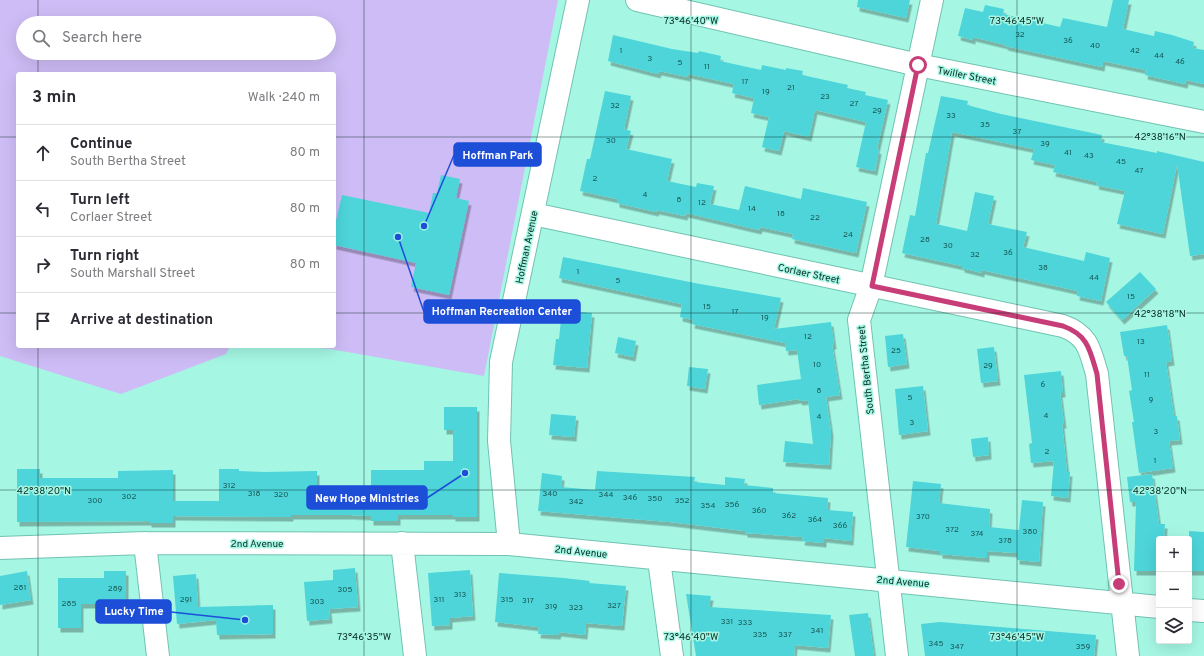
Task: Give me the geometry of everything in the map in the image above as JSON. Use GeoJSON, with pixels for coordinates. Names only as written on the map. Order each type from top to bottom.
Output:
{"type":"FeatureCollection","features":[{"type":"Feature","properties":{"kind":"street","name":"Hoffman Avenue"},"geometry":{"type":"LineString","coordinates":[[509,544],[499,441],[501,362],[578,0]]}},
{"type":"Feature","properties":{"kind":"street","name":"Twiller Street"},"geometry":{"type":"LineString","coordinates":[[638,0],[918,65],[1204,122]]}},
{"type":"Feature","properties":{"kind":"street","name":"South Bertha Street"},"geometry":{"type":"LineString","coordinates":[[897,656],[859,320],[872,286],[932,0]]}},
{"type":"Feature","properties":{"kind":"street","name":"Corlaer Street"},"geometry":{"type":"LineString","coordinates":[[533,214],[1063,326],[1076,331],[1088,343],[1097,374],[1121,602]]}},
{"type":"Feature","properties":{"kind":"street","name":"2nd Avenue"},"geometry":{"type":"LineString","coordinates":[[0,548],[145,543],[509,544],[659,560],[1156,606]]}},
{"type":"Feature","properties":{"kind":"street"},"geometry":{"type":"LineString","coordinates":[[145,543],[158,656]]}},
{"type":"Feature","properties":{"kind":"street"},"geometry":{"type":"LineString","coordinates":[[402,544],[415,656]]}},
{"type":"Feature","properties":{"kind":"street"},"geometry":{"type":"LineString","coordinates":[[659,560],[672,656]]}},
{"type":"Feature","properties":{"kind":"street"},"geometry":{"type":"LineString","coordinates":[[1121,602],[1128,656]]}},
{"type":"Feature","properties":{"kind":"street"},"geometry":{"type":"LineString","coordinates":[[1192,610],[1204,611]]}},
{"type":"Feature","properties":{"kind":"shaded area"},"geometry":{"type":"Polygon","coordinates":[[[0,0],[558,0],[484,376],[330,349],[316,348],[336,348],[336,72],[16,72],[16,348],[229,348],[226,354],[121,394],[0,356],[0,0]]]}},
{"type":"Feature","properties":{"kind":"building"},"geometry":{"type":"Polygon","coordinates":[[[858,0],[910,0],[906,18],[857,7],[858,0]]]}},
{"type":"Feature","properties":{"kind":"building"},"geometry":{"type":"Polygon","coordinates":[[[1113,0],[1129,0],[1123,29],[1154,36],[1155,31],[1172,35],[1194,42],[1193,48],[1204,50],[1204,84],[1186,80],[1185,84],[1145,75],[1146,70],[1103,61],[1102,67],[1005,46],[1006,45],[973,37],[973,40],[958,36],[965,8],[983,12],[985,5],[1004,9],[1003,14],[1060,27],[1063,18],[1107,27],[1113,0]]]}},
{"type":"Feature","properties":{"kind":"building"},"geometry":{"type":"Polygon","coordinates":[[[613,35],[672,49],[698,53],[699,51],[721,56],[720,61],[761,70],[762,65],[786,70],[786,68],[803,71],[802,75],[848,85],[847,88],[866,92],[865,95],[888,100],[877,149],[879,150],[875,171],[856,167],[866,122],[815,110],[809,137],[784,131],[779,151],[762,147],[769,117],[751,113],[754,98],[732,93],[734,84],[688,74],[688,77],[659,71],[658,74],[608,61],[613,35]]]}},
{"type":"Feature","properties":{"kind":"building"},"geometry":{"type":"Polygon","coordinates":[[[605,91],[631,96],[624,129],[631,131],[626,149],[672,159],[667,181],[696,187],[697,183],[714,186],[710,204],[739,210],[745,186],[801,199],[803,188],[867,202],[856,253],[792,239],[793,234],[760,227],[759,230],[686,213],[685,216],[657,210],[656,212],[617,203],[617,199],[580,191],[587,159],[590,159],[605,91]]]}},
{"type":"Feature","properties":{"kind":"building"},"geometry":{"type":"Polygon","coordinates":[[[941,96],[968,101],[967,105],[1001,114],[1102,135],[1101,142],[1157,153],[1157,151],[1204,162],[1204,254],[1190,256],[1177,164],[1163,234],[1117,224],[1125,191],[1096,185],[1097,182],[1053,172],[1055,165],[1031,160],[1034,149],[952,132],[936,224],[967,231],[975,192],[994,196],[988,224],[1027,232],[1023,247],[1084,261],[1086,252],[1110,258],[1101,301],[1077,296],[1078,291],[982,270],[982,273],[962,268],[962,266],[902,253],[910,215],[915,216],[926,153],[928,153],[941,96]]]}},
{"type":"Feature","properties":{"kind":"building"},"geometry":{"type":"Polygon","coordinates":[[[441,175],[460,179],[456,198],[469,201],[449,295],[411,287],[416,263],[336,245],[336,220],[342,195],[429,213],[433,193],[437,193],[441,175]]]}},
{"type":"Feature","properties":{"kind":"building"},"geometry":{"type":"Polygon","coordinates":[[[563,257],[700,284],[781,298],[774,329],[831,322],[834,345],[832,345],[840,395],[826,397],[831,432],[829,465],[783,462],[785,441],[813,444],[808,400],[800,401],[799,399],[759,405],[757,385],[801,379],[797,350],[786,351],[785,343],[692,324],[693,320],[680,317],[682,304],[559,278],[563,257]]]}},
{"type":"Feature","properties":{"kind":"building"},"geometry":{"type":"Polygon","coordinates":[[[1140,272],[1156,289],[1122,320],[1106,302],[1140,272]]]}},
{"type":"Feature","properties":{"kind":"building"},"geometry":{"type":"Polygon","coordinates":[[[562,310],[592,313],[587,368],[553,365],[556,339],[559,339],[562,310]]]}},
{"type":"Feature","properties":{"kind":"building"},"geometry":{"type":"Polygon","coordinates":[[[1167,325],[1172,361],[1166,362],[1174,416],[1177,416],[1180,440],[1169,441],[1173,468],[1139,473],[1132,422],[1134,422],[1129,391],[1132,390],[1127,356],[1124,356],[1120,332],[1167,325]]]}},
{"type":"Feature","properties":{"kind":"building"},"geometry":{"type":"Polygon","coordinates":[[[903,334],[907,364],[888,367],[885,336],[903,334]]]}},
{"type":"Feature","properties":{"kind":"building"},"geometry":{"type":"Polygon","coordinates":[[[618,337],[636,341],[633,357],[615,353],[618,337]]]}},
{"type":"Feature","properties":{"kind":"building"},"geometry":{"type":"Polygon","coordinates":[[[994,347],[998,381],[981,383],[977,349],[994,347]]]}},
{"type":"Feature","properties":{"kind":"building"},"geometry":{"type":"Polygon","coordinates":[[[689,367],[708,369],[705,389],[687,386],[689,367]]]}},
{"type":"Feature","properties":{"kind":"building"},"geometry":{"type":"Polygon","coordinates":[[[1061,371],[1063,393],[1060,393],[1064,424],[1062,424],[1067,472],[1070,472],[1068,498],[1051,496],[1054,461],[1031,463],[1029,444],[1032,443],[1024,375],[1061,371]]]}},
{"type":"Feature","properties":{"kind":"building"},"geometry":{"type":"Polygon","coordinates":[[[923,386],[928,431],[899,435],[895,389],[923,386]]]}},
{"type":"Feature","properties":{"kind":"building"},"geometry":{"type":"Polygon","coordinates":[[[444,407],[477,407],[477,517],[453,517],[453,515],[398,515],[398,521],[371,521],[371,516],[351,515],[291,515],[291,517],[173,516],[173,523],[149,523],[149,521],[17,522],[17,469],[40,469],[40,478],[118,478],[118,471],[173,470],[173,501],[219,501],[219,469],[239,469],[239,471],[265,472],[317,471],[317,488],[371,486],[371,470],[424,470],[424,461],[453,461],[453,430],[444,430],[444,407]]]}},
{"type":"Feature","properties":{"kind":"building"},"geometry":{"type":"Polygon","coordinates":[[[551,414],[576,416],[574,437],[549,435],[551,414]]]}},
{"type":"Feature","properties":{"kind":"building"},"geometry":{"type":"Polygon","coordinates":[[[988,437],[989,455],[973,457],[971,439],[988,437]]]}},
{"type":"Feature","properties":{"kind":"building"},"geometry":{"type":"Polygon","coordinates":[[[597,471],[695,477],[694,482],[725,485],[725,477],[745,479],[744,485],[773,488],[773,493],[828,498],[827,510],[853,512],[851,541],[824,538],[824,543],[802,541],[803,537],[745,533],[745,531],[670,522],[538,511],[542,473],[562,476],[561,487],[595,490],[597,471]]]}},
{"type":"Feature","properties":{"kind":"building"},"geometry":{"type":"Polygon","coordinates":[[[1152,474],[1159,524],[1165,524],[1164,536],[1156,536],[1156,571],[1134,571],[1136,502],[1130,502],[1127,477],[1152,474]]]}},
{"type":"Feature","properties":{"kind":"building"},"geometry":{"type":"Polygon","coordinates":[[[913,481],[941,484],[939,503],[990,509],[989,527],[1019,530],[1022,500],[1043,502],[1039,562],[1017,560],[1017,553],[987,551],[987,558],[940,554],[940,551],[906,547],[913,481]]]}},
{"type":"Feature","properties":{"kind":"building"},"geometry":{"type":"Polygon","coordinates":[[[1189,531],[1204,532],[1204,571],[1192,571],[1192,536],[1189,536],[1189,531]]]}},
{"type":"Feature","properties":{"kind":"building"},"geometry":{"type":"Polygon","coordinates":[[[355,568],[358,607],[329,609],[330,619],[307,621],[304,582],[333,580],[333,570],[355,568]]]}},
{"type":"Feature","properties":{"kind":"building"},"geometry":{"type":"Polygon","coordinates":[[[470,570],[473,616],[450,618],[450,625],[432,626],[428,573],[470,570]]]}},
{"type":"Feature","properties":{"kind":"building"},"geometry":{"type":"Polygon","coordinates":[[[27,571],[31,600],[0,605],[0,576],[27,571]]]}},
{"type":"Feature","properties":{"kind":"building"},"geometry":{"type":"Polygon","coordinates":[[[104,571],[126,571],[126,604],[81,604],[81,628],[58,628],[58,578],[104,578],[104,571]]]}},
{"type":"Feature","properties":{"kind":"building"},"geometry":{"type":"Polygon","coordinates":[[[499,573],[564,578],[590,581],[589,583],[626,586],[622,626],[586,623],[585,635],[559,632],[558,635],[538,634],[539,627],[495,622],[499,573]]]}},
{"type":"Feature","properties":{"kind":"building"},"geometry":{"type":"Polygon","coordinates":[[[196,574],[198,607],[273,605],[273,634],[217,635],[216,620],[177,624],[173,576],[196,574]]]}},
{"type":"Feature","properties":{"kind":"building"},"geometry":{"type":"Polygon","coordinates":[[[686,594],[711,596],[709,607],[831,615],[828,648],[795,645],[794,656],[696,656],[686,594]]]}},
{"type":"Feature","properties":{"kind":"building"},"geometry":{"type":"Polygon","coordinates":[[[868,613],[874,656],[855,656],[849,615],[868,613]]]}},
{"type":"Feature","properties":{"kind":"building"},"geometry":{"type":"Polygon","coordinates":[[[940,622],[1096,635],[1094,656],[925,656],[921,624],[940,622]]]}},
{"type":"Feature","properties":{"kind":"place","name":"Hoffman Park"},"geometry":{"type":"Point","coordinates":[424,226]}},
{"type":"Feature","properties":{"kind":"place","name":"Hoffman Recreation Center"},"geometry":{"type":"Point","coordinates":[398,237]}},
{"type":"Feature","properties":{"kind":"place","name":"New Hope Ministries"},"geometry":{"type":"Point","coordinates":[465,473]}},
{"type":"Feature","properties":{"kind":"place","name":"Lucky Time"},"geometry":{"type":"Point","coordinates":[245,620]}},
{"type":"Feature","properties":{"kind":"route"},"geometry":{"type":"LineString","coordinates":[[918,65],[872,286],[1063,326],[1076,331],[1088,343],[1097,374],[1119,584]]}}]}
